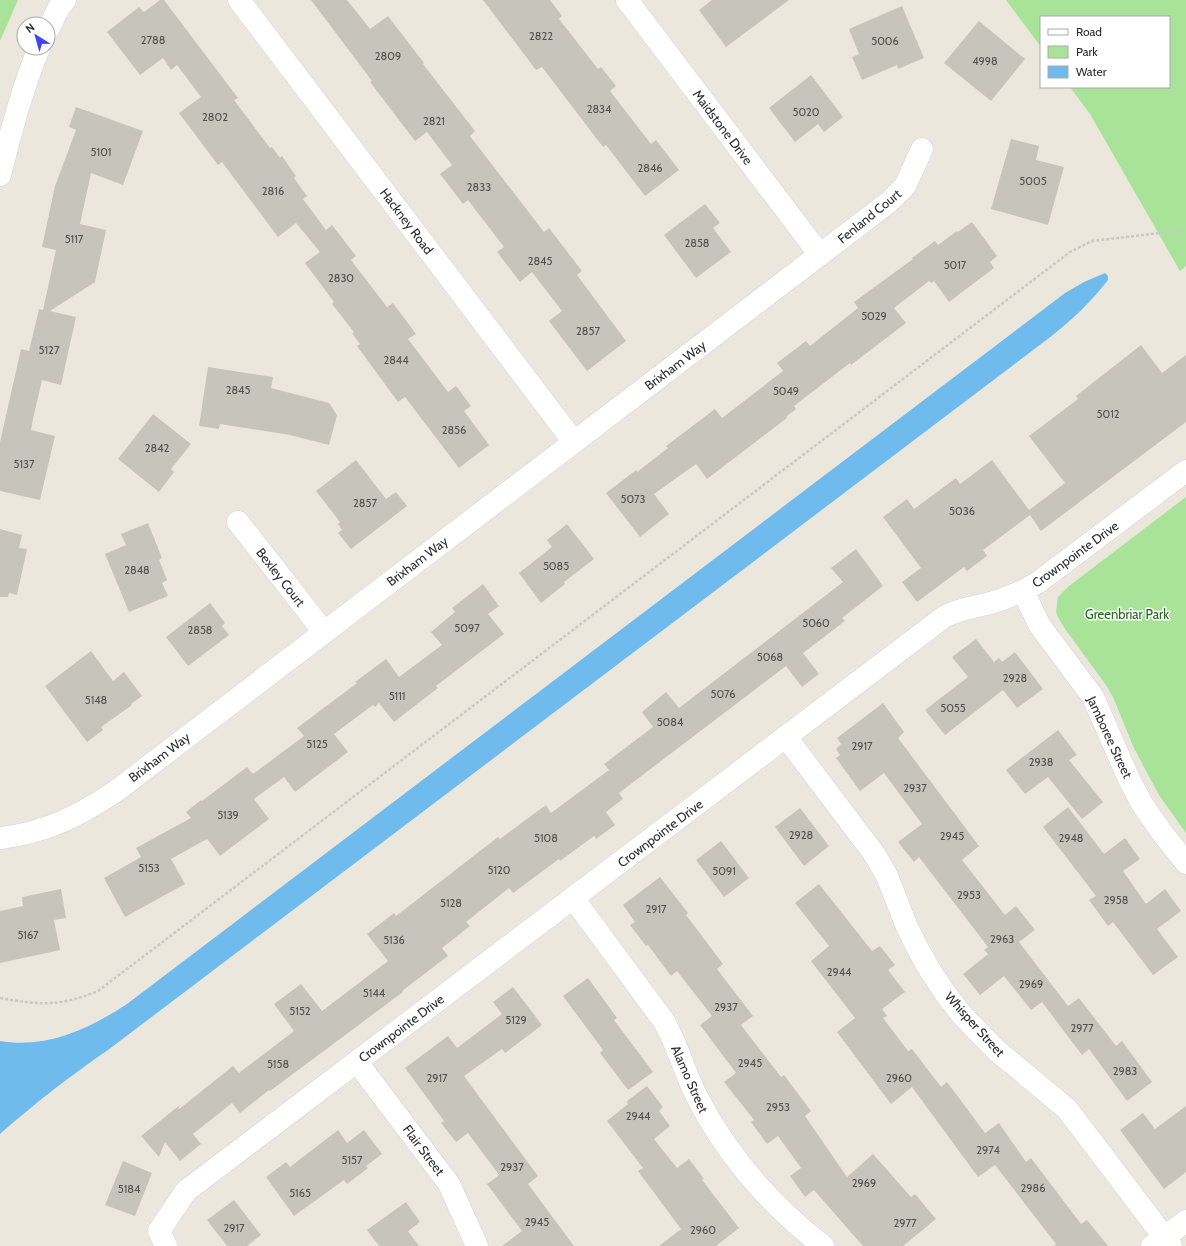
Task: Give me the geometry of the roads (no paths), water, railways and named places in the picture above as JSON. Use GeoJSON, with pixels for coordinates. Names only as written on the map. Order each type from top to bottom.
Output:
{"type":"FeatureCollection","features":[{"type":"Feature","properties":{"kind":"street"},"geometry":{"type":"LineString","coordinates":[[55,16],[65,0]]}},
{"type":"Feature","properties":{"kind":"street","name":"Hackney Road"},"geometry":{"type":"LineString","coordinates":[[239,0],[574,442]]}},
{"type":"Feature","properties":{"kind":"street","name":"Maidstone Drive"},"geometry":{"type":"LineString","coordinates":[[627,0],[820,255]]}},
{"type":"Feature","properties":{"kind":"street"},"geometry":{"type":"LineString","coordinates":[[0,175],[18,104],[36,56]]}},
{"type":"Feature","properties":{"kind":"street","name":"Fenland Court"},"geometry":{"type":"LineString","coordinates":[[820,255],[898,195],[906,186],[922,149]]}},
{"type":"Feature","properties":{"kind":"street","name":"Brixham Way"},"geometry":{"type":"LineString","coordinates":[[0,838],[12,837],[41,830],[68,820],[92,807],[116,791],[820,255]]}},
{"type":"Feature","properties":{"kind":"street","name":"Crownpointe Drive"},"geometry":{"type":"LineString","coordinates":[[163,1239],[186,1191],[944,617],[957,611],[995,602],[1023,591],[1037,583],[1186,471]]}},
{"type":"Feature","properties":{"kind":"street","name":"Bexley Court"},"geometry":{"type":"LineString","coordinates":[[238,522],[324,632]]}},
{"type":"Feature","properties":{"kind":"street","name":"Jamboree Street"},"geometry":{"type":"LineString","coordinates":[[1023,591],[1040,626],[1092,697],[1128,777],[1142,804],[1186,863]]}},
{"type":"Feature","properties":{"kind":"street","name":"Whisper Street"},"geometry":{"type":"LineString","coordinates":[[786,737],[875,854],[887,876],[907,927],[918,949],[945,993],[962,1015],[996,1050],[1067,1109],[1162,1243]]}},
{"type":"Feature","properties":{"kind":"street","name":"Alamo Street"},"geometry":{"type":"LineString","coordinates":[[573,898],[663,1020],[671,1035],[683,1067],[711,1124],[736,1160],[765,1194],[800,1228],[823,1246]]}},
{"type":"Feature","properties":{"kind":"street","name":"Flair Street"},"geometry":{"type":"LineString","coordinates":[[357,1062],[449,1184],[454,1192],[477,1246]]}},
{"type":"Feature","properties":{"kind":"street"},"geometry":{"type":"LineString","coordinates":[[1162,1243],[1186,1221]]}},
{"type":"Feature","properties":{"kind":"water"},"geometry":{"type":"Polygon","coordinates":[[[1105,273],[1108,276],[1108,280],[1095,296],[1049,338],[108,1050],[66,1080],[0,1134],[0,1041],[17,1043],[34,1042],[66,1035],[98,1021],[127,1004],[1065,293],[1084,282],[1105,273]]]}},
{"type":"Feature","properties":{"kind":"park label","name":"Greenbriar Park"},"geometry":{"type":"Point","coordinates":[1127,614]}}]}
